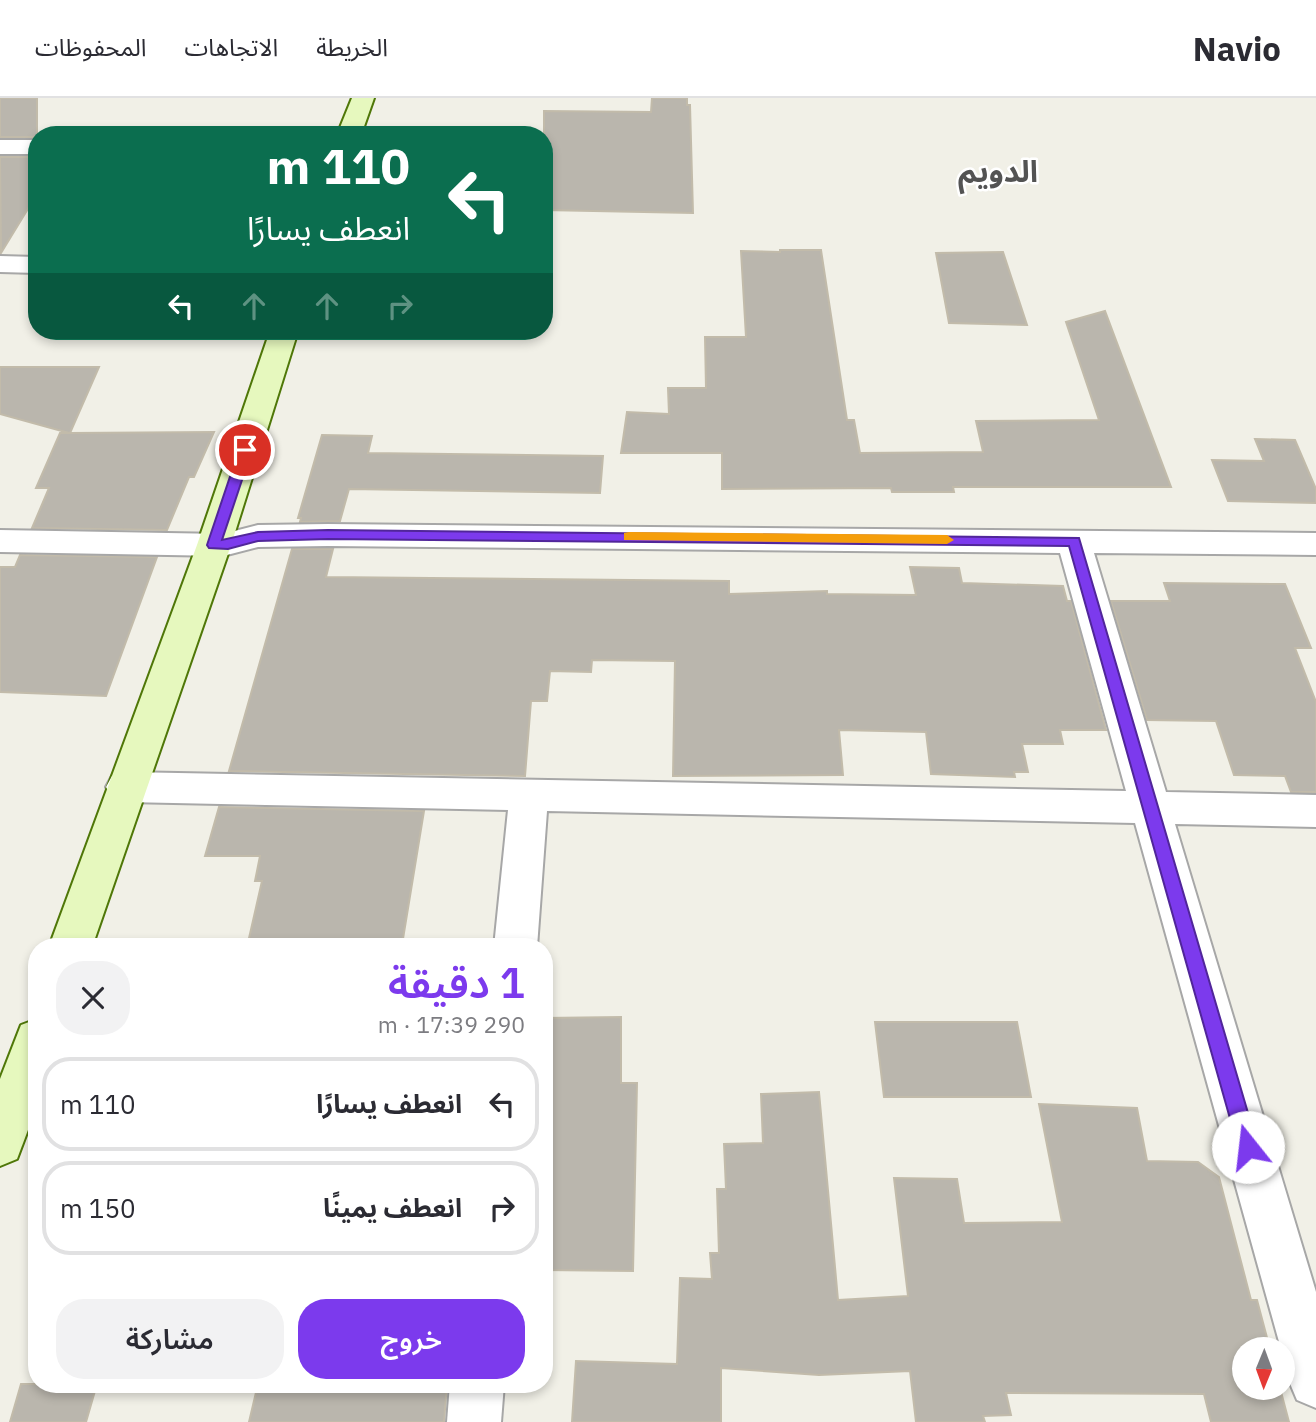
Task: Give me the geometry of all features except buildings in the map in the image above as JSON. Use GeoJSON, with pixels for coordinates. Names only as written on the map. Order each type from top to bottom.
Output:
{"type":"FeatureCollection","features":[{"type":"Feature","properties":{"kind":"street"},"geometry":{"type":"LineString","coordinates":[[352,126],[363,98]]}},
{"type":"Feature","properties":{"kind":"street"},"geometry":{"type":"LineString","coordinates":[[0,147],[28,147]]}},
{"type":"Feature","properties":{"kind":"street"},"geometry":{"type":"LineString","coordinates":[[0,264],[28,265]]}},
{"type":"Feature","properties":{"kind":"street"},"geometry":{"type":"LineString","coordinates":[[73,938],[214,545],[281,340]]}},
{"type":"Feature","properties":{"kind":"street"},"geometry":{"type":"LineString","coordinates":[[0,541],[214,545],[258,536],[328,535],[1316,544]]}},
{"type":"Feature","properties":{"kind":"street"},"geometry":{"type":"LineString","coordinates":[[1074,542],[1149,810],[1316,1381]]}},
{"type":"Feature","properties":{"kind":"street"},"geometry":{"type":"LineString","coordinates":[[127,788],[1149,810],[1316,811]]}},
{"type":"Feature","properties":{"kind":"street"},"geometry":{"type":"LineString","coordinates":[[516,938],[529,796]]}},
{"type":"Feature","properties":{"kind":"street"},"geometry":{"type":"LineString","coordinates":[[0,1143],[28,1065]]}},
{"type":"Feature","properties":{"kind":"street"},"geometry":{"type":"LineString","coordinates":[[474,1422],[476,1393]]}},
{"type":"Feature","properties":{"kind":"slow traffic"},"geometry":{"type":"LineString","coordinates":[[629,536],[947,540]]}},
{"type":"Feature","properties":{"kind":"district","name":"الدويم"},"geometry":{"type":"Point","coordinates":[998,170]}},
{"type":"Feature","properties":{"kind":"route"},"geometry":{"type":"LineString","coordinates":[[245,450],[214,545],[258,536],[328,535],[1074,542],[1248,1147]]}}]}
